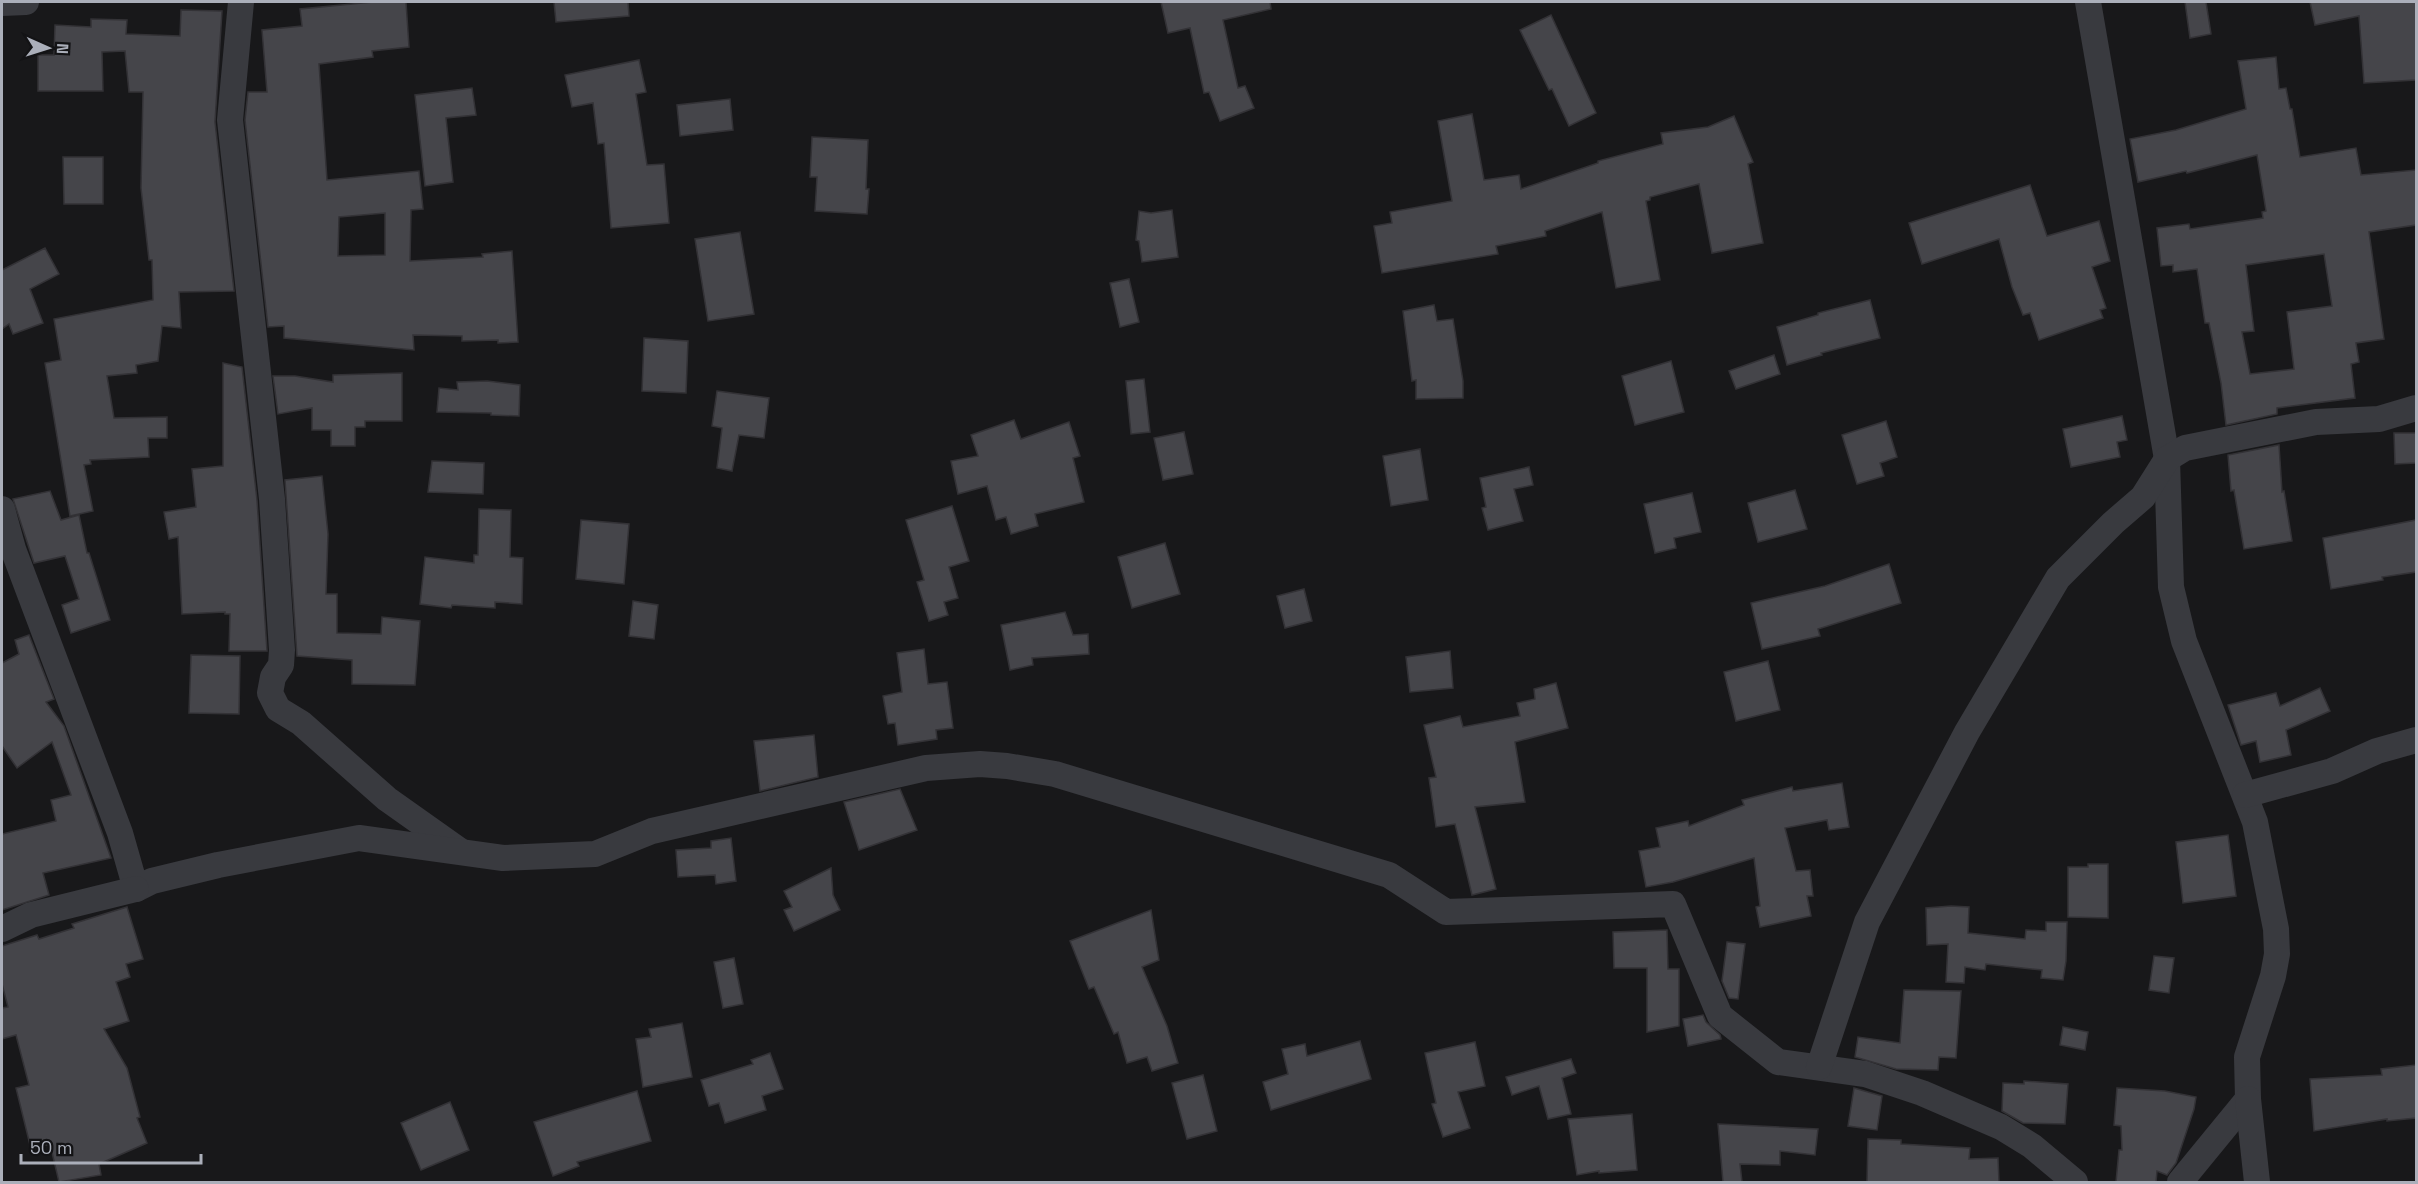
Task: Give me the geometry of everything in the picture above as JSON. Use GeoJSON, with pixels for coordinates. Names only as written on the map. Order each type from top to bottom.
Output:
{"type":"FeatureCollection","features":[{"type":"Feature","properties":{"kind":"street"},"geometry":{"type":"LineString","coordinates":[[2,3],[26,2]]}},
{"type":"Feature","properties":{"kind":"street"},"geometry":{"type":"LineString","coordinates":[[241,2],[230,120],[272,499],[282,650],[280,664],[273,677],[270,693],[278,709],[301,723],[387,799],[465,853]]}},
{"type":"Feature","properties":{"kind":"street"},"geometry":{"type":"LineString","coordinates":[[2088,2],[2167,459],[2171,587],[2184,640],[2255,822],[2276,929],[2277,954],[2274,976],[2247,1057],[2248,1099],[2257,1182]]}},
{"type":"Feature","properties":{"kind":"street"},"geometry":{"type":"LineString","coordinates":[[1819,1067],[1867,922],[1967,732],[2058,578],[2113,523],[2143,497],[2167,459],[2185,448],[2316,422],[2379,419],[2416,408]]}},
{"type":"Feature","properties":{"kind":"street"},"geometry":{"type":"LineString","coordinates":[[2,509],[13,549],[120,833],[135,889]]}},
{"type":"Feature","properties":{"kind":"street"},"geometry":{"type":"LineString","coordinates":[[2245,795],[2332,771],[2377,751],[2416,740]]}},
{"type":"Feature","properties":{"kind":"street"},"geometry":{"type":"LineString","coordinates":[[2,928],[31,915],[135,889],[152,881],[218,865],[359,838],[503,858],[595,854],[651,831],[926,768],[980,764],[1007,766],[1055,774],[1389,875],[1446,912],[1673,904],[1720,1016],[1778,1062],[1877,1078],[1922,1093],[2001,1127],[2039,1152],[2075,1182]]}},
{"type":"Feature","properties":{"kind":"street"},"geometry":{"type":"LineString","coordinates":[[2180,1182],[2248,1099]]}},
{"type":"Feature","properties":{"kind":"building"},"geometry":{"type":"Polygon","coordinates":[[[373,2],[406,2],[409,47],[372,51],[373,57],[319,64],[327,180],[419,171],[423,209],[411,210],[410,261],[483,257],[482,254],[512,251],[518,342],[462,341],[462,336],[413,335],[414,350],[284,338],[284,326],[268,327],[245,120],[248,92],[267,92],[262,30],[302,26],[300,9],[373,2]],[[385,213],[339,217],[338,256],[385,255],[385,213]]]}},
{"type":"Feature","properties":{"kind":"building"},"geometry":{"type":"Polygon","coordinates":[[[554,2],[628,2],[629,16],[556,22],[554,2]]]}},
{"type":"Feature","properties":{"kind":"building"},"geometry":{"type":"Polygon","coordinates":[[[1161,2],[1270,2],[1271,9],[1223,20],[1238,88],[1245,86],[1254,108],[1220,121],[1209,92],[1204,93],[1190,28],[1168,33],[1161,2]]]}},
{"type":"Feature","properties":{"kind":"building"},"geometry":{"type":"Polygon","coordinates":[[[2185,2],[2206,2],[2211,34],[2190,38],[2185,2]]]}},
{"type":"Feature","properties":{"kind":"building"},"geometry":{"type":"Polygon","coordinates":[[[2310,2],[2416,2],[2416,80],[2364,83],[2359,16],[2315,25],[2310,2]]]}},
{"type":"Feature","properties":{"kind":"building"},"geometry":{"type":"Polygon","coordinates":[[[181,10],[222,11],[215,122],[234,291],[179,292],[181,328],[162,326],[158,361],[136,365],[137,373],[107,376],[114,418],[167,417],[167,438],[148,438],[149,457],[90,460],[91,464],[84,465],[93,511],[70,516],[45,363],[61,360],[54,319],[153,300],[152,260],[149,260],[141,188],[143,92],[129,92],[125,51],[102,52],[103,91],[38,91],[38,55],[54,55],[55,25],[91,27],[91,19],[127,20],[126,34],[180,36],[181,10]]]}},
{"type":"Feature","properties":{"kind":"building"},"geometry":{"type":"Polygon","coordinates":[[[1551,15],[1596,113],[1569,126],[1520,30],[1551,15]]]}},
{"type":"Feature","properties":{"kind":"building"},"geometry":{"type":"Polygon","coordinates":[[[2276,57],[2279,89],[2286,88],[2300,157],[2356,148],[2361,175],[2416,170],[2416,225],[2369,232],[2384,339],[2356,343],[2359,362],[2351,364],[2355,398],[2277,408],[2277,414],[2226,425],[2221,383],[2209,323],[2205,323],[2197,269],[2173,272],[2173,265],[2161,266],[2157,228],[2189,224],[2190,229],[2263,218],[2262,212],[2266,211],[2257,155],[2187,173],[2186,171],[2138,182],[2130,139],[2176,130],[2246,109],[2238,61],[2276,57]],[[2324,254],[2246,265],[2254,331],[2242,332],[2250,374],[2294,369],[2287,312],[2332,306],[2324,254]]]}},
{"type":"Feature","properties":{"kind":"building"},"geometry":{"type":"Polygon","coordinates":[[[639,60],[646,92],[636,94],[647,165],[664,164],[669,223],[611,228],[604,143],[598,144],[593,103],[572,107],[565,75],[639,60]]]}},
{"type":"Feature","properties":{"kind":"building"},"geometry":{"type":"Polygon","coordinates":[[[472,88],[476,115],[446,118],[453,182],[425,186],[415,95],[472,88]]]}},
{"type":"Feature","properties":{"kind":"building"},"geometry":{"type":"Polygon","coordinates":[[[730,99],[733,130],[680,136],[677,105],[730,99]]]}},
{"type":"Feature","properties":{"kind":"building"},"geometry":{"type":"Polygon","coordinates":[[[1472,114],[1484,180],[1519,175],[1521,189],[1598,163],[1598,161],[1663,144],[1661,133],[1708,127],[1734,116],[1753,162],[1748,164],[1763,243],[1712,253],[1699,184],[1650,197],[1650,200],[1646,201],[1660,280],[1616,288],[1602,212],[1545,231],[1546,236],[1496,246],[1498,254],[1382,273],[1374,226],[1392,223],[1390,212],[1452,201],[1438,121],[1472,114]]]}},
{"type":"Feature","properties":{"kind":"building"},"geometry":{"type":"Polygon","coordinates":[[[812,137],[868,140],[867,214],[815,211],[817,177],[810,177],[812,137]]]}},
{"type":"Feature","properties":{"kind":"building"},"geometry":{"type":"Polygon","coordinates":[[[63,157],[103,157],[103,204],[64,204],[63,157]]]}},
{"type":"Feature","properties":{"kind":"building"},"geometry":{"type":"Polygon","coordinates":[[[2030,185],[2047,236],[2099,221],[2110,261],[2092,267],[2106,308],[2100,310],[2103,318],[2039,340],[2030,313],[2023,315],[2012,287],[1999,239],[1922,264],[1909,223],[2030,185]]]}},
{"type":"Feature","properties":{"kind":"building"},"geometry":{"type":"Polygon","coordinates":[[[1172,210],[1178,257],[1142,262],[1139,241],[1136,240],[1139,211],[1151,213],[1172,210]]]}},
{"type":"Feature","properties":{"kind":"building"},"geometry":{"type":"Polygon","coordinates":[[[740,232],[754,314],[708,321],[695,239],[740,232]]]}},
{"type":"Feature","properties":{"kind":"building"},"geometry":{"type":"Polygon","coordinates":[[[45,248],[59,274],[30,289],[43,323],[13,334],[9,324],[2,329],[2,270],[45,248]]]}},
{"type":"Feature","properties":{"kind":"building"},"geometry":{"type":"Polygon","coordinates":[[[1129,279],[1139,322],[1120,327],[1110,283],[1129,279]]]}},
{"type":"Feature","properties":{"kind":"building"},"geometry":{"type":"Polygon","coordinates":[[[1870,300],[1880,338],[1821,353],[1822,355],[1787,365],[1777,327],[1818,315],[1818,313],[1870,300]]]}},
{"type":"Feature","properties":{"kind":"building"},"geometry":{"type":"Polygon","coordinates":[[[1434,305],[1437,321],[1453,319],[1463,381],[1463,398],[1416,399],[1416,380],[1412,381],[1403,311],[1434,305]]]}},
{"type":"Feature","properties":{"kind":"building"},"geometry":{"type":"Polygon","coordinates":[[[644,338],[688,341],[686,393],[642,391],[644,338]]]}},
{"type":"Feature","properties":{"kind":"building"},"geometry":{"type":"Polygon","coordinates":[[[1774,355],[1780,374],[1736,389],[1729,371],[1774,355]]]}},
{"type":"Feature","properties":{"kind":"building"},"geometry":{"type":"Polygon","coordinates":[[[1671,361],[1684,412],[1635,425],[1622,376],[1671,361]]]}},
{"type":"Feature","properties":{"kind":"building"},"geometry":{"type":"Polygon","coordinates":[[[223,363],[242,367],[257,500],[267,651],[229,651],[230,614],[225,614],[225,612],[182,614],[178,537],[169,539],[164,512],[196,507],[192,469],[223,466],[223,363]]]}},
{"type":"Feature","properties":{"kind":"building"},"geometry":{"type":"Polygon","coordinates":[[[402,373],[402,421],[365,421],[365,427],[355,427],[355,446],[331,446],[331,430],[312,430],[312,408],[278,414],[273,376],[295,376],[333,382],[333,375],[402,373]]]}},
{"type":"Feature","properties":{"kind":"building"},"geometry":{"type":"Polygon","coordinates":[[[1144,379],[1150,432],[1131,434],[1126,381],[1144,379]]]}},
{"type":"Feature","properties":{"kind":"building"},"geometry":{"type":"Polygon","coordinates":[[[487,381],[520,385],[519,416],[437,412],[439,388],[458,390],[457,382],[487,381]]]}},
{"type":"Feature","properties":{"kind":"building"},"geometry":{"type":"Polygon","coordinates":[[[717,391],[769,398],[764,438],[739,435],[732,471],[717,468],[722,428],[712,426],[717,391]]]}},
{"type":"Feature","properties":{"kind":"building"},"geometry":{"type":"Polygon","coordinates":[[[2122,416],[2127,440],[2117,442],[2120,457],[2071,467],[2063,429],[2122,416]]]}},
{"type":"Feature","properties":{"kind":"building"},"geometry":{"type":"Polygon","coordinates":[[[1014,420],[1021,439],[1069,422],[1080,456],[1073,458],[1084,502],[1035,514],[1038,526],[1011,534],[1006,517],[996,520],[987,486],[958,494],[951,461],[978,456],[971,435],[1014,420]]]}},
{"type":"Feature","properties":{"kind":"building"},"geometry":{"type":"Polygon","coordinates":[[[1886,421],[1897,457],[1880,463],[1884,476],[1857,484],[1842,435],[1886,421]]]}},
{"type":"Feature","properties":{"kind":"building"},"geometry":{"type":"Polygon","coordinates":[[[1184,432],[1193,474],[1163,480],[1154,438],[1184,432]]]}},
{"type":"Feature","properties":{"kind":"building"},"geometry":{"type":"Polygon","coordinates":[[[2394,433],[2416,433],[2416,463],[2395,464],[2394,433]]]}},
{"type":"Feature","properties":{"kind":"building"},"geometry":{"type":"Polygon","coordinates":[[[2279,445],[2282,492],[2284,491],[2292,541],[2244,549],[2234,490],[2231,491],[2228,455],[2279,445]]]}},
{"type":"Feature","properties":{"kind":"building"},"geometry":{"type":"Polygon","coordinates":[[[1420,449],[1428,500],[1391,506],[1383,456],[1420,449]]]}},
{"type":"Feature","properties":{"kind":"building"},"geometry":{"type":"Polygon","coordinates":[[[432,461],[484,463],[483,494],[428,492],[432,461]]]}},
{"type":"Feature","properties":{"kind":"building"},"geometry":{"type":"Polygon","coordinates":[[[1529,467],[1533,485],[1514,489],[1523,521],[1488,530],[1482,508],[1486,507],[1480,478],[1529,467]]]}},
{"type":"Feature","properties":{"kind":"building"},"geometry":{"type":"Polygon","coordinates":[[[322,476],[328,534],[326,594],[337,594],[337,633],[381,634],[382,617],[420,621],[415,685],[352,684],[352,660],[297,656],[285,480],[322,476]]]}},
{"type":"Feature","properties":{"kind":"building"},"geometry":{"type":"Polygon","coordinates":[[[1795,490],[1807,529],[1758,542],[1748,503],[1795,490]]]}},
{"type":"Feature","properties":{"kind":"building"},"geometry":{"type":"Polygon","coordinates":[[[50,491],[61,520],[79,515],[87,553],[89,553],[110,620],[71,633],[62,605],[79,599],[65,556],[34,563],[13,499],[50,491]]]}},
{"type":"Feature","properties":{"kind":"building"},"geometry":{"type":"Polygon","coordinates":[[[1692,493],[1701,532],[1674,538],[1676,548],[1655,553],[1644,504],[1692,493]]]}},
{"type":"Feature","properties":{"kind":"building"},"geometry":{"type":"Polygon","coordinates":[[[952,506],[969,561],[949,567],[958,598],[944,602],[948,615],[929,621],[917,582],[924,580],[906,520],[952,506]]]}},
{"type":"Feature","properties":{"kind":"building"},"geometry":{"type":"Polygon","coordinates":[[[479,509],[511,510],[510,557],[523,558],[522,604],[495,602],[495,608],[452,605],[451,608],[420,604],[425,557],[474,563],[474,555],[478,555],[479,509]]]}},
{"type":"Feature","properties":{"kind":"building"},"geometry":{"type":"Polygon","coordinates":[[[581,520],[629,524],[624,584],[576,579],[581,520]]]}},
{"type":"Feature","properties":{"kind":"building"},"geometry":{"type":"Polygon","coordinates":[[[2416,520],[2416,572],[2331,589],[2323,538],[2416,520]]]}},
{"type":"Feature","properties":{"kind":"building"},"geometry":{"type":"Polygon","coordinates":[[[1165,543],[1180,594],[1132,608],[1118,557],[1165,543]]]}},
{"type":"Feature","properties":{"kind":"building"},"geometry":{"type":"Polygon","coordinates":[[[1889,564],[1901,603],[1818,629],[1820,636],[1762,649],[1751,603],[1825,586],[1889,564]]]}},
{"type":"Feature","properties":{"kind":"building"},"geometry":{"type":"Polygon","coordinates":[[[1304,589],[1312,621],[1285,628],[1277,596],[1304,589]]]}},
{"type":"Feature","properties":{"kind":"building"},"geometry":{"type":"Polygon","coordinates":[[[633,601],[658,605],[654,639],[629,636],[633,601]]]}},
{"type":"Feature","properties":{"kind":"building"},"geometry":{"type":"Polygon","coordinates":[[[1065,612],[1073,635],[1088,634],[1089,654],[1032,658],[1033,665],[1010,670],[1001,625],[1065,612]]]}},
{"type":"Feature","properties":{"kind":"building"},"geometry":{"type":"Polygon","coordinates":[[[29,635],[54,699],[46,702],[64,726],[111,858],[43,873],[49,895],[2,910],[2,834],[56,821],[51,800],[71,795],[52,742],[17,768],[2,746],[2,663],[19,654],[15,640],[29,635]]]}},
{"type":"Feature","properties":{"kind":"building"},"geometry":{"type":"Polygon","coordinates":[[[924,649],[928,684],[947,682],[953,728],[936,730],[937,739],[898,745],[895,723],[888,724],[883,696],[902,692],[897,653],[924,649]]]}},
{"type":"Feature","properties":{"kind":"building"},"geometry":{"type":"Polygon","coordinates":[[[1450,651],[1453,688],[1410,692],[1406,657],[1450,651]]]}},
{"type":"Feature","properties":{"kind":"building"},"geometry":{"type":"Polygon","coordinates":[[[191,655],[240,656],[239,714],[189,713],[191,655]]]}},
{"type":"Feature","properties":{"kind":"building"},"geometry":{"type":"Polygon","coordinates":[[[1768,661],[1780,710],[1736,721],[1724,672],[1768,661]]]}},
{"type":"Feature","properties":{"kind":"building"},"geometry":{"type":"Polygon","coordinates":[[[1556,683],[1568,728],[1515,742],[1525,802],[1475,807],[1496,889],[1472,895],[1455,824],[1436,827],[1429,778],[1436,777],[1424,725],[1460,716],[1463,727],[1520,716],[1517,703],[1535,699],[1534,689],[1556,683]]]}},
{"type":"Feature","properties":{"kind":"building"},"geometry":{"type":"Polygon","coordinates":[[[2320,688],[2330,711],[2286,730],[2291,755],[2260,762],[2256,741],[2241,745],[2228,705],[2276,693],[2280,706],[2320,688]]]}},
{"type":"Feature","properties":{"kind":"building"},"geometry":{"type":"Polygon","coordinates":[[[814,735],[818,777],[760,791],[754,741],[814,735]]]}},
{"type":"Feature","properties":{"kind":"building"},"geometry":{"type":"Polygon","coordinates":[[[1842,783],[1849,827],[1829,830],[1827,820],[1785,828],[1796,871],[1810,870],[1813,896],[1807,896],[1811,916],[1760,927],[1756,907],[1760,906],[1754,858],[1673,882],[1646,887],[1639,851],[1660,847],[1656,828],[1688,821],[1689,826],[1744,805],[1742,800],[1792,787],[1793,791],[1842,783]]]}},
{"type":"Feature","properties":{"kind":"building"},"geometry":{"type":"Polygon","coordinates":[[[900,789],[917,830],[859,850],[844,802],[900,789]]]}},
{"type":"Feature","properties":{"kind":"building"},"geometry":{"type":"Polygon","coordinates":[[[2228,835],[2236,896],[2183,903],[2176,842],[2228,835]]]}},
{"type":"Feature","properties":{"kind":"building"},"geometry":{"type":"Polygon","coordinates":[[[731,838],[736,881],[716,884],[715,875],[678,877],[676,850],[711,848],[711,841],[731,838]]]}},
{"type":"Feature","properties":{"kind":"building"},"geometry":{"type":"Polygon","coordinates":[[[2088,864],[2108,864],[2108,918],[2068,917],[2068,867],[2088,867],[2088,864]]]}},
{"type":"Feature","properties":{"kind":"building"},"geometry":{"type":"Polygon","coordinates":[[[831,868],[833,895],[840,910],[794,931],[784,910],[792,907],[784,891],[831,868]]]}},
{"type":"Feature","properties":{"kind":"building"},"geometry":{"type":"Polygon","coordinates":[[[127,907],[143,959],[126,964],[130,977],[116,982],[129,1021],[104,1029],[127,1068],[140,1117],[137,1118],[147,1143],[99,1164],[101,1175],[59,1182],[50,1144],[31,1149],[16,1088],[29,1085],[16,1035],[2,1039],[2,1008],[8,1007],[2,984],[2,946],[37,935],[39,939],[74,928],[72,924],[127,907]]]}},
{"type":"Feature","properties":{"kind":"building"},"geometry":{"type":"Polygon","coordinates":[[[1969,907],[1968,933],[2025,939],[2026,930],[2046,931],[2046,922],[2067,922],[2063,980],[2041,978],[2042,970],[1986,964],[1985,970],[1965,967],[1964,983],[1946,982],[1948,944],[1927,945],[1926,908],[1969,907]]]}},
{"type":"Feature","properties":{"kind":"building"},"geometry":{"type":"Polygon","coordinates":[[[1151,910],[1159,960],[1142,967],[1167,1026],[1178,1063],[1152,1071],[1147,1057],[1127,1063],[1118,1032],[1114,1034],[1094,987],[1089,989],[1070,941],[1151,910]]]}},
{"type":"Feature","properties":{"kind":"building"},"geometry":{"type":"Polygon","coordinates":[[[1667,930],[1668,969],[1679,969],[1679,1026],[1647,1032],[1647,968],[1614,968],[1613,932],[1667,930]]]}},
{"type":"Feature","properties":{"kind":"building"},"geometry":{"type":"Polygon","coordinates":[[[1727,942],[1745,944],[1738,999],[1729,998],[1722,981],[1727,942]]]}},
{"type":"Feature","properties":{"kind":"building"},"geometry":{"type":"Polygon","coordinates":[[[2154,956],[2174,958],[2169,993],[2149,990],[2154,956]]]}},
{"type":"Feature","properties":{"kind":"building"},"geometry":{"type":"Polygon","coordinates":[[[734,958],[743,1004],[723,1008],[714,962],[734,958]]]}},
{"type":"Feature","properties":{"kind":"building"},"geometry":{"type":"Polygon","coordinates":[[[1904,990],[1961,991],[1956,1058],[1939,1057],[1938,1070],[1896,1069],[1855,1057],[1858,1037],[1900,1043],[1904,990]]]}},
{"type":"Feature","properties":{"kind":"building"},"geometry":{"type":"Polygon","coordinates":[[[1703,1015],[1721,1039],[1688,1046],[1683,1019],[1703,1015]]]}},
{"type":"Feature","properties":{"kind":"building"},"geometry":{"type":"Polygon","coordinates":[[[682,1023],[692,1077],[643,1087],[636,1039],[651,1037],[649,1029],[682,1023]]]}},
{"type":"Feature","properties":{"kind":"building"},"geometry":{"type":"Polygon","coordinates":[[[2063,1027],[2088,1032],[2085,1050],[2060,1045],[2063,1027]]]}},
{"type":"Feature","properties":{"kind":"building"},"geometry":{"type":"Polygon","coordinates":[[[1360,1041],[1371,1079],[1271,1110],[1263,1082],[1288,1074],[1282,1049],[1305,1044],[1307,1056],[1360,1041]]]}},
{"type":"Feature","properties":{"kind":"building"},"geometry":{"type":"Polygon","coordinates":[[[1475,1042],[1485,1086],[1458,1092],[1470,1128],[1443,1137],[1432,1104],[1436,1103],[1425,1053],[1475,1042]]]}},
{"type":"Feature","properties":{"kind":"building"},"geometry":{"type":"Polygon","coordinates":[[[770,1053],[783,1089],[762,1096],[766,1110],[725,1123],[719,1103],[709,1106],[701,1080],[753,1064],[751,1060],[770,1053]]]}},
{"type":"Feature","properties":{"kind":"building"},"geometry":{"type":"Polygon","coordinates":[[[1571,1059],[1576,1073],[1562,1078],[1571,1114],[1548,1119],[1539,1086],[1512,1095],[1506,1077],[1571,1059]]]}},
{"type":"Feature","properties":{"kind":"building"},"geometry":{"type":"Polygon","coordinates":[[[2416,1065],[2416,1118],[2387,1121],[2387,1119],[2314,1131],[2310,1079],[2382,1075],[2381,1069],[2416,1065]]]}},
{"type":"Feature","properties":{"kind":"building"},"geometry":{"type":"Polygon","coordinates":[[[1203,1075],[1217,1131],[1187,1139],[1172,1083],[1203,1075]]]}},
{"type":"Feature","properties":{"kind":"building"},"geometry":{"type":"Polygon","coordinates":[[[2024,1081],[2068,1084],[2065,1124],[2023,1123],[2002,1111],[2003,1083],[2024,1084],[2024,1081]]]}},
{"type":"Feature","properties":{"kind":"building"},"geometry":{"type":"Polygon","coordinates":[[[1854,1088],[1882,1096],[1877,1130],[1848,1126],[1854,1088]]]}},
{"type":"Feature","properties":{"kind":"building"},"geometry":{"type":"Polygon","coordinates":[[[2117,1088],[2165,1091],[2196,1097],[2176,1163],[2167,1175],[2157,1171],[2156,1182],[2116,1182],[2119,1150],[2122,1150],[2121,1126],[2114,1125],[2117,1088]]]}},
{"type":"Feature","properties":{"kind":"building"},"geometry":{"type":"Polygon","coordinates":[[[637,1091],[651,1141],[577,1162],[579,1166],[553,1176],[534,1122],[637,1091]]]}},
{"type":"Feature","properties":{"kind":"building"},"geometry":{"type":"Polygon","coordinates":[[[450,1102],[469,1150],[421,1170],[401,1123],[450,1102]]]}},
{"type":"Feature","properties":{"kind":"building"},"geometry":{"type":"Polygon","coordinates":[[[1632,1114],[1637,1170],[1599,1173],[1599,1171],[1577,1175],[1568,1119],[1632,1114]]]}},
{"type":"Feature","properties":{"kind":"building"},"geometry":{"type":"Polygon","coordinates":[[[1718,1124],[1818,1129],[1815,1155],[1780,1151],[1780,1165],[1740,1164],[1742,1182],[1723,1182],[1718,1124]]]}},
{"type":"Feature","properties":{"kind":"building"},"geometry":{"type":"Polygon","coordinates":[[[1868,1139],[1901,1140],[1901,1144],[1970,1148],[1969,1159],[1998,1158],[1999,1182],[1867,1182],[1868,1139]]]}}]}
